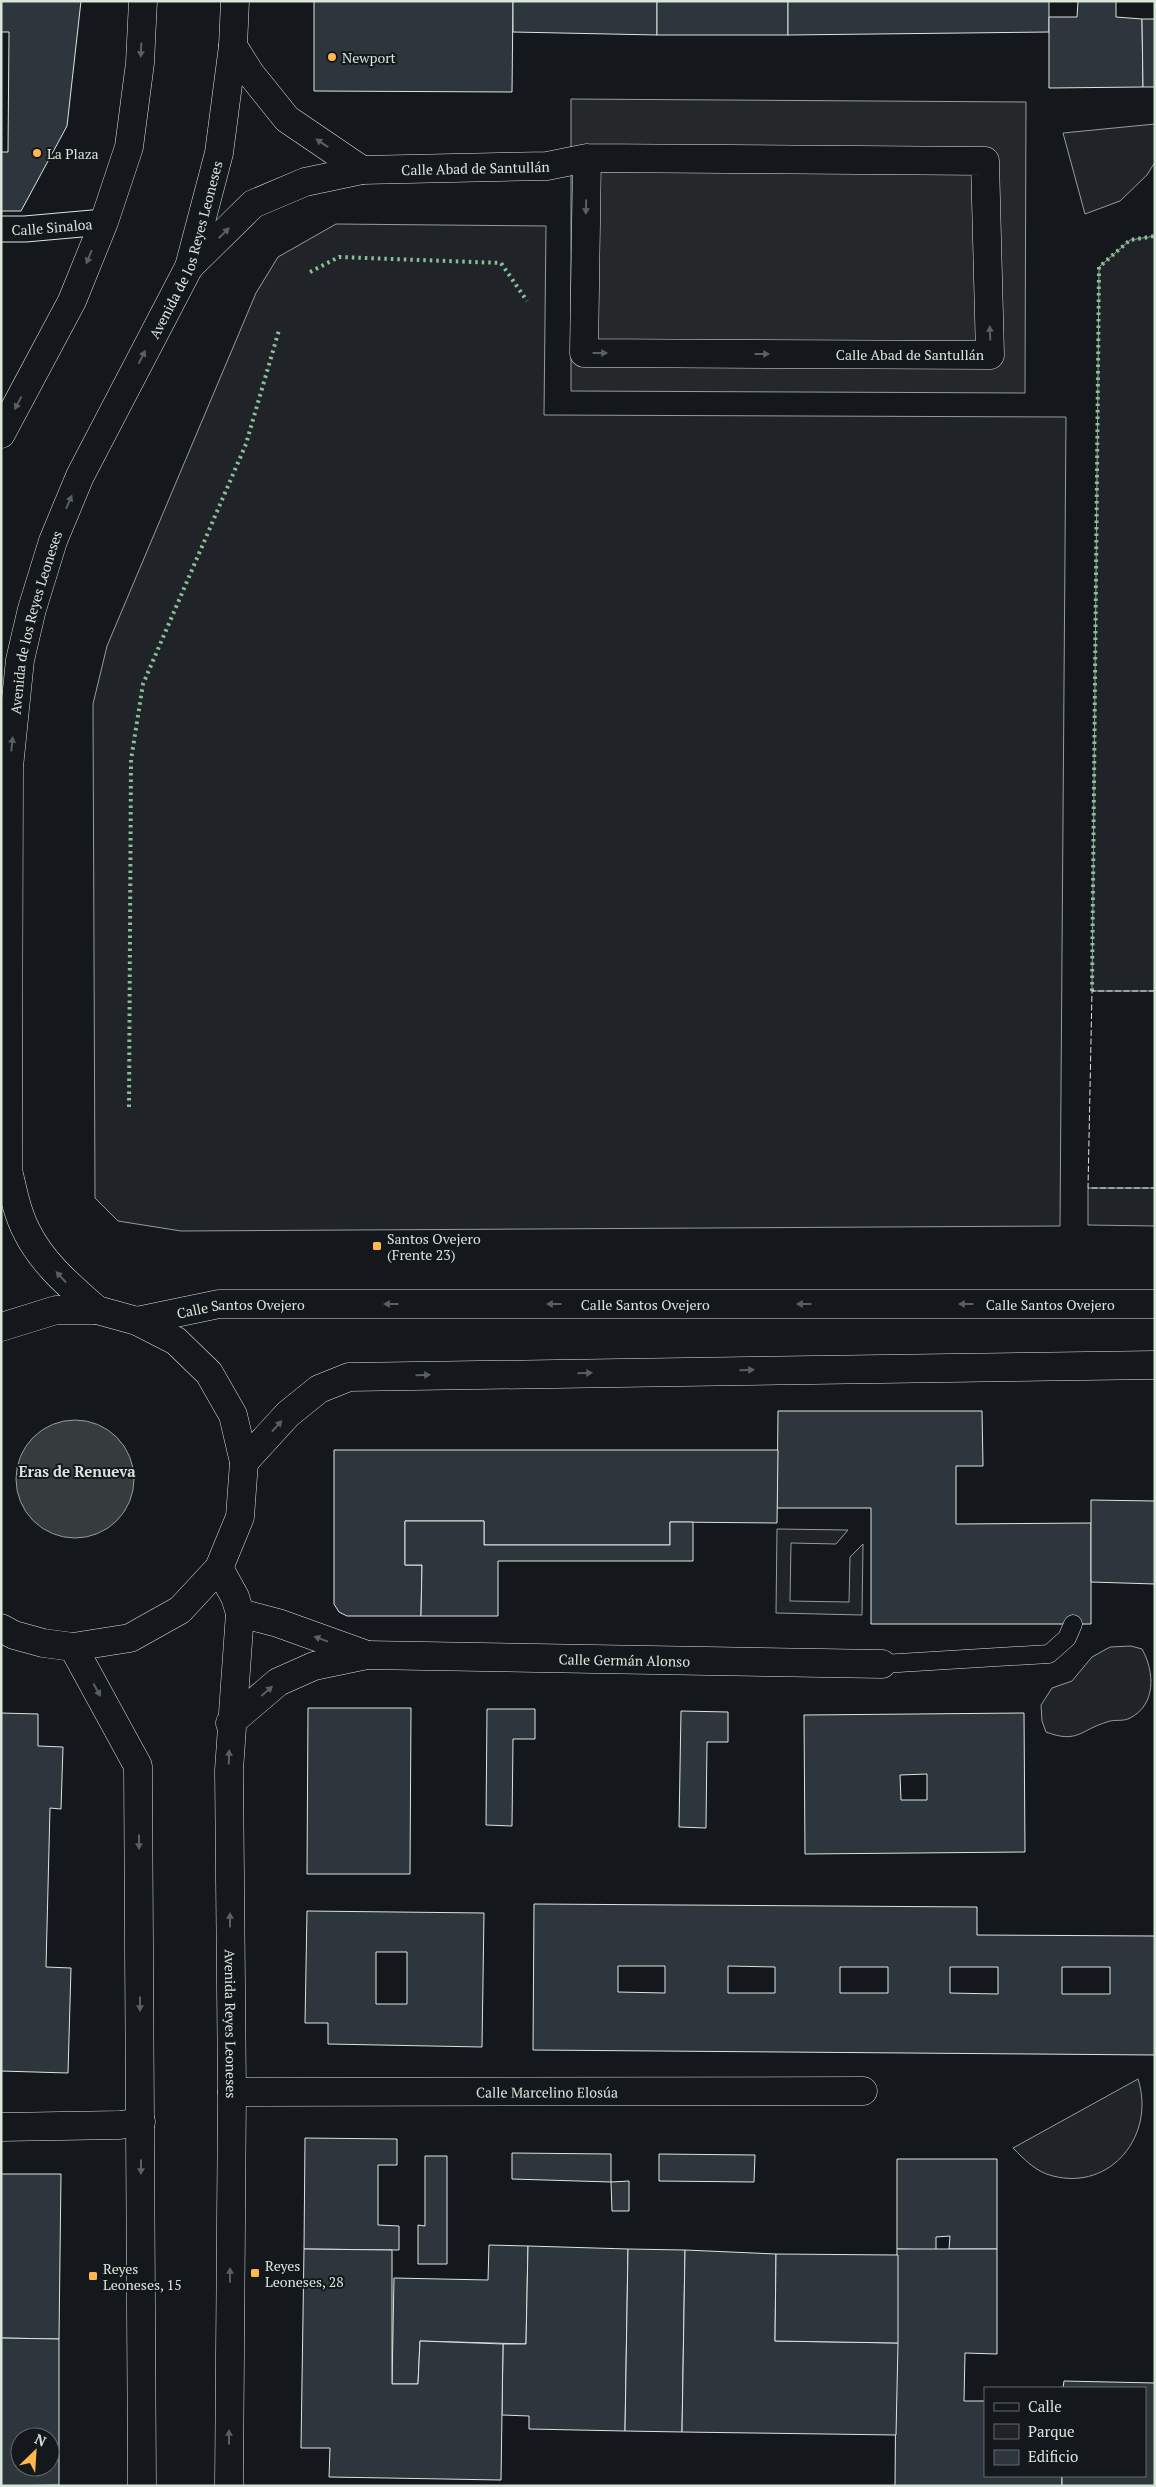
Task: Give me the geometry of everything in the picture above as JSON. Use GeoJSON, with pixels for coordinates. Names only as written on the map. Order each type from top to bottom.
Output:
{"type":"FeatureCollection","features":[{"type":"Feature","properties":{"kind":"street"},"geometry":{"type":"LineString","coordinates":[[1,434],[72,301],[104,222],[129,147],[140,64],[143,1]]}},
{"type":"Feature","properties":{"kind":"street","name":"Avenida de los Reyes Leoneses"},"geometry":{"type":"LineString","coordinates":[[97,1310],[60,1277],[28,1233],[16,1204],[8,1170],[9,767],[20,660],[32,609],[53,541],[80,476],[189,267],[219,153],[233,46],[235,1]]}},
{"type":"Feature","properties":{"kind":"street"},"geometry":{"type":"LineString","coordinates":[[233,46],[250,73],[287,119],[362,170]]}},
{"type":"Feature","properties":{"kind":"street","name":"Calle Abad de Santullán"},"geometry":{"type":"LineString","coordinates":[[189,267],[253,204],[305,182],[362,170],[547,166],[587,158],[984,161],[990,355],[584,353],[587,158]]}},
{"type":"Feature","properties":{"kind":"street","name":"Calle Sinaloa"},"geometry":{"type":"LineString","coordinates":[[1,229],[25,229],[104,222]]}},
{"type":"Feature","properties":{"kind":"street","name":"Calle Santos Ovejero"},"geometry":{"type":"LineString","coordinates":[[137,1321],[219,1304],[1155,1304]]}},
{"type":"Feature","properties":{"kind":"street"},"geometry":{"type":"LineString","coordinates":[[1,1327],[56,1310],[97,1310],[137,1321],[176,1341],[208,1373],[233,1415],[244,1462],[240,1517],[219,1568],[180,1610],[130,1638],[73,1647],[43,1643],[5,1634]]}},
{"type":"Feature","properties":{"kind":"street"},"geometry":{"type":"LineString","coordinates":[[244,1462],[288,1414],[319,1389],[349,1377],[1155,1365]]}},
{"type":"Feature","properties":{"kind":"street","name":"Avenida Reyes Leoneses"},"geometry":{"type":"LineString","coordinates":[[219,1568],[235,1597],[240,1612],[230,1723],[229,1779],[232,2092],[229,2486]]}},
{"type":"Feature","properties":{"kind":"street","name":"Calle Germán Alonso"},"geometry":{"type":"LineString","coordinates":[[240,1612],[278,1623],[367,1655]]}},
{"type":"Feature","properties":{"kind":"street"},"geometry":{"type":"LineString","coordinates":[[73,1647],[138,1766],[142,2486]]}},
{"type":"Feature","properties":{"kind":"street","name":"Calle Germán Alonso"},"geometry":{"type":"LineString","coordinates":[[230,1723],[278,1682],[314,1666],[367,1655],[882,1664]]}},
{"type":"Feature","properties":{"kind":"street","name":"Calle Marcelino Elosúa"},"geometry":{"type":"LineString","coordinates":[[232,2092],[863,2091]]}},
{"type":"Feature","properties":{"kind":"street"},"geometry":{"type":"LineString","coordinates":[[1,2127],[120,2125],[141,2122]]}},
{"type":"Feature","properties":{"kind":"lane"},"geometry":{"type":"LineString","coordinates":[[882,1664],[1049,1654],[1067,1638],[1073,1624]]}},
{"type":"Feature","properties":{"kind":"green space"},"geometry":{"type":"Polygon","coordinates":[[[1155,124],[1155,162],[1147,175],[1120,201],[1085,214],[1063,133],[1155,124]]]}},
{"type":"Feature","properties":{"kind":"green space"},"geometry":{"type":"Polygon","coordinates":[[[336,224],[546,226],[544,415],[1066,417],[1060,1226],[181,1231],[118,1221],[95,1198],[93,704],[107,646],[256,293],[278,257],[336,224]]]}},
{"type":"Feature","properties":{"kind":"green space"},"geometry":{"type":"Polygon","coordinates":[[[1155,236],[1155,991],[1092,991],[1099,267],[1130,240],[1155,236]]]}},
{"type":"Feature","properties":{"kind":"green space"},"geometry":{"type":"Polygon","coordinates":[[[1088,1188],[1155,1188],[1155,1226],[1088,1225],[1088,1188]]]}},
{"type":"Feature","properties":{"kind":"green space"},"geometry":{"type":"Polygon","coordinates":[[[777,1529],[848,1530],[836,1544],[791,1543],[790,1601],[849,1602],[850,1557],[863,1544],[862,1615],[776,1613],[777,1529]]]}},
{"type":"Feature","properties":{"kind":"green space"},"geometry":{"type":"Polygon","coordinates":[[[1131,1646],[1142,1649],[1151,1678],[1149,1697],[1139,1712],[1130,1718],[1110,1721],[1078,1735],[1065,1737],[1046,1732],[1042,1721],[1041,1705],[1052,1688],[1072,1681],[1092,1657],[1110,1647],[1131,1646]]]}},
{"type":"Feature","properties":{"kind":"green space"},"geometry":{"type":"Polygon","coordinates":[[[1138,2079],[1142,2100],[1140,2120],[1134,2138],[1124,2154],[1110,2167],[1093,2175],[1074,2178],[1053,2176],[1036,2169],[1013,2148],[1138,2079]]]}},
{"type":"Feature","properties":{"kind":"shaded area"},"geometry":{"type":"Polygon","coordinates":[[[571,99],[1026,102],[1025,393],[571,391],[571,99]]]}},
{"type":"Feature","properties":{"kind":"shaded area"},"geometry":{"type":"Polygon","coordinates":[[[75,1420],[98,1424],[117,1437],[130,1456],[134,1479],[130,1502],[117,1521],[98,1534],[75,1538],[52,1534],[33,1521],[20,1502],[16,1479],[20,1456],[33,1437],[52,1424],[75,1420]]]}},
{"type":"Feature","properties":{"kind":"building"},"geometry":{"type":"Polygon","coordinates":[[[1,1],[81,1],[67,126],[21,211],[1,211],[1,152],[8,152],[9,32],[1,32],[1,1]]]}},
{"type":"Feature","properties":{"kind":"building"},"geometry":{"type":"Polygon","coordinates":[[[314,1],[513,1],[512,92],[314,91],[314,1]]]}},
{"type":"Feature","properties":{"kind":"building"},"geometry":{"type":"Polygon","coordinates":[[[513,1],[657,1],[657,35],[513,32],[513,1]]]}},
{"type":"Feature","properties":{"kind":"building"},"geometry":{"type":"Polygon","coordinates":[[[657,1],[788,1],[788,35],[657,35],[657,1]]]}},
{"type":"Feature","properties":{"kind":"building"},"geometry":{"type":"Polygon","coordinates":[[[788,1],[1049,1],[1049,32],[788,35],[788,1]]]}},
{"type":"Feature","properties":{"kind":"building"},"geometry":{"type":"Polygon","coordinates":[[[1078,1],[1116,1],[1116,17],[1142,19],[1143,87],[1049,88],[1049,17],[1077,17],[1078,1]]]}},
{"type":"Feature","properties":{"kind":"building"},"geometry":{"type":"Polygon","coordinates":[[[1142,19],[1155,19],[1155,87],[1143,87],[1142,19]]]}},
{"type":"Feature","properties":{"kind":"building"},"geometry":{"type":"Polygon","coordinates":[[[778,1411],[982,1411],[983,1466],[956,1466],[956,1524],[1091,1523],[1091,1624],[871,1624],[871,1508],[777,1508],[778,1411]]]}},
{"type":"Feature","properties":{"kind":"building"},"geometry":{"type":"Polygon","coordinates":[[[334,1450],[778,1450],[777,1523],[670,1522],[670,1545],[484,1545],[484,1521],[405,1521],[405,1565],[422,1565],[421,1616],[347,1616],[339,1612],[334,1604],[334,1450]]]}},
{"type":"Feature","properties":{"kind":"building"},"geometry":{"type":"Polygon","coordinates":[[[1091,1500],[1155,1501],[1155,1584],[1091,1582],[1091,1500]]]}},
{"type":"Feature","properties":{"kind":"building"},"geometry":{"type":"Polygon","coordinates":[[[405,1521],[484,1521],[484,1545],[670,1545],[670,1522],[693,1522],[693,1561],[498,1561],[498,1616],[421,1616],[422,1565],[405,1565],[405,1521]]]}},
{"type":"Feature","properties":{"kind":"building"},"geometry":{"type":"Polygon","coordinates":[[[308,1708],[411,1708],[410,1874],[307,1874],[308,1708]]]}},
{"type":"Feature","properties":{"kind":"building"},"geometry":{"type":"Polygon","coordinates":[[[487,1709],[535,1709],[535,1739],[513,1739],[512,1826],[486,1825],[487,1709]]]}},
{"type":"Feature","properties":{"kind":"building"},"geometry":{"type":"Polygon","coordinates":[[[681,1711],[728,1712],[728,1742],[707,1742],[706,1828],[679,1827],[681,1711]]]}},
{"type":"Feature","properties":{"kind":"building"},"geometry":{"type":"Polygon","coordinates":[[[1,1713],[38,1714],[38,1746],[63,1747],[61,1809],[50,1808],[46,1967],[71,1968],[68,2073],[1,2071],[1,1713]]]}},
{"type":"Feature","properties":{"kind":"building"},"geometry":{"type":"Polygon","coordinates":[[[1024,1713],[1025,1852],[805,1854],[804,1715],[1024,1713]],[[927,1774],[900,1775],[901,1800],[927,1800],[927,1774]]]}},
{"type":"Feature","properties":{"kind":"building"},"geometry":{"type":"Polygon","coordinates":[[[534,1904],[977,1907],[977,1935],[1155,1936],[1155,2055],[533,2050],[534,1904]],[[618,1966],[618,1992],[665,1993],[665,1966],[618,1966]],[[728,1966],[728,1993],[775,1993],[775,1967],[728,1966]],[[840,1967],[840,1993],[888,1993],[888,1967],[840,1967]],[[950,1967],[950,1993],[998,1994],[998,1967],[950,1967]],[[1062,1967],[1062,1994],[1110,1994],[1110,1967],[1062,1967]]]}},
{"type":"Feature","properties":{"kind":"building"},"geometry":{"type":"Polygon","coordinates":[[[307,1911],[484,1913],[482,2047],[328,2044],[328,2023],[305,2023],[307,1911]],[[376,1952],[376,2004],[407,2004],[407,1952],[376,1952]]]}},
{"type":"Feature","properties":{"kind":"building"},"geometry":{"type":"Polygon","coordinates":[[[305,2138],[397,2139],[397,2165],[378,2165],[378,2225],[399,2226],[399,2250],[304,2249],[305,2138]]]}},
{"type":"Feature","properties":{"kind":"building"},"geometry":{"type":"Polygon","coordinates":[[[512,2153],[611,2154],[611,2182],[512,2179],[512,2153]]]}},
{"type":"Feature","properties":{"kind":"building"},"geometry":{"type":"Polygon","coordinates":[[[659,2154],[755,2155],[754,2182],[659,2181],[659,2154]]]}},
{"type":"Feature","properties":{"kind":"building"},"geometry":{"type":"Polygon","coordinates":[[[425,2156],[447,2156],[447,2264],[418,2264],[418,2225],[425,2226],[425,2156]]]}},
{"type":"Feature","properties":{"kind":"building"},"geometry":{"type":"Polygon","coordinates":[[[897,2159],[997,2159],[997,2249],[949,2249],[950,2236],[936,2237],[936,2250],[897,2249],[897,2159]]]}},
{"type":"Feature","properties":{"kind":"building"},"geometry":{"type":"Polygon","coordinates":[[[1,2174],[61,2174],[59,2339],[1,2338],[1,2174]]]}},
{"type":"Feature","properties":{"kind":"building"},"geometry":{"type":"Polygon","coordinates":[[[629,2181],[629,2211],[612,2211],[611,2182],[629,2181]]]}},
{"type":"Feature","properties":{"kind":"building"},"geometry":{"type":"Polygon","coordinates":[[[489,2245],[528,2246],[526,2344],[420,2341],[418,2384],[392,2384],[394,2278],[488,2280],[489,2245]]]}},
{"type":"Feature","properties":{"kind":"building"},"geometry":{"type":"Polygon","coordinates":[[[528,2246],[628,2249],[625,2431],[529,2429],[529,2416],[502,2415],[503,2344],[526,2344],[528,2246]]]}},
{"type":"Feature","properties":{"kind":"building"},"geometry":{"type":"Polygon","coordinates":[[[304,2249],[392,2250],[392,2384],[418,2384],[420,2341],[503,2344],[501,2480],[329,2477],[330,2448],[301,2448],[304,2249]]]}},
{"type":"Feature","properties":{"kind":"building"},"geometry":{"type":"Polygon","coordinates":[[[628,2249],[685,2250],[682,2432],[625,2431],[628,2249]]]}},
{"type":"Feature","properties":{"kind":"building"},"geometry":{"type":"Polygon","coordinates":[[[897,2249],[997,2249],[997,2354],[965,2353],[964,2401],[984,2401],[984,2477],[1062,2477],[1062,2486],[895,2486],[897,2249]]]}},
{"type":"Feature","properties":{"kind":"building"},"geometry":{"type":"Polygon","coordinates":[[[685,2250],[776,2254],[775,2341],[898,2343],[896,2435],[682,2432],[685,2250]]]}},
{"type":"Feature","properties":{"kind":"building"},"geometry":{"type":"Polygon","coordinates":[[[776,2254],[898,2255],[898,2343],[775,2341],[776,2254]]]}},
{"type":"Feature","properties":{"kind":"building"},"geometry":{"type":"Polygon","coordinates":[[[1,2338],[59,2339],[59,2427],[10,2427],[10,2477],[59,2477],[59,2485],[1,2486],[1,2338]]]}},
{"type":"Feature","properties":{"kind":"building"},"geometry":{"type":"Polygon","coordinates":[[[1064,2381],[1155,2383],[1155,2486],[1062,2486],[1062,2477],[1146,2477],[1146,2387],[1063,2387],[1064,2381]]]}},
{"type":"Feature","properties":{"kind":"hedge"},"geometry":{"type":"LineString","coordinates":[[1092,991],[1099,267],[1130,240],[1155,236]]}},
{"type":"Feature","properties":{"kind":"hedge"},"geometry":{"type":"LineString","coordinates":[[310,272],[339,257],[501,263],[527,301]]}},
{"type":"Feature","properties":{"kind":"hedge"},"geometry":{"type":"LineString","coordinates":[[129,1107],[131,760],[143,684],[246,444],[279,330]]}},
{"type":"Feature","properties":{"kind":"fence"},"geometry":{"type":"LineString","coordinates":[[1155,991],[1092,991],[1088,1188],[1155,1188]]}},
{"type":"Feature","properties":{"kind":"place","name":"Newport"},"geometry":{"type":"Point","coordinates":[332,57]}},
{"type":"Feature","properties":{"kind":"place","name":"La Plaza"},"geometry":{"type":"Point","coordinates":[37,153]}},
{"type":"Feature","properties":{"kind":"place","name":"Santos Ovejero (Frente 23)"},"geometry":{"type":"Point","coordinates":[377,1246]}},
{"type":"Feature","properties":{"kind":"place","name":"Reyes Leoneses, 28"},"geometry":{"type":"Point","coordinates":[255,2273]}},
{"type":"Feature","properties":{"kind":"place","name":"Reyes Leoneses, 15"},"geometry":{"type":"Point","coordinates":[93,2276]}},
{"type":"Feature","properties":{"kind":"district","name":"Eras de Renueva"},"geometry":{"type":"Point","coordinates":[77,1471]}}]}
